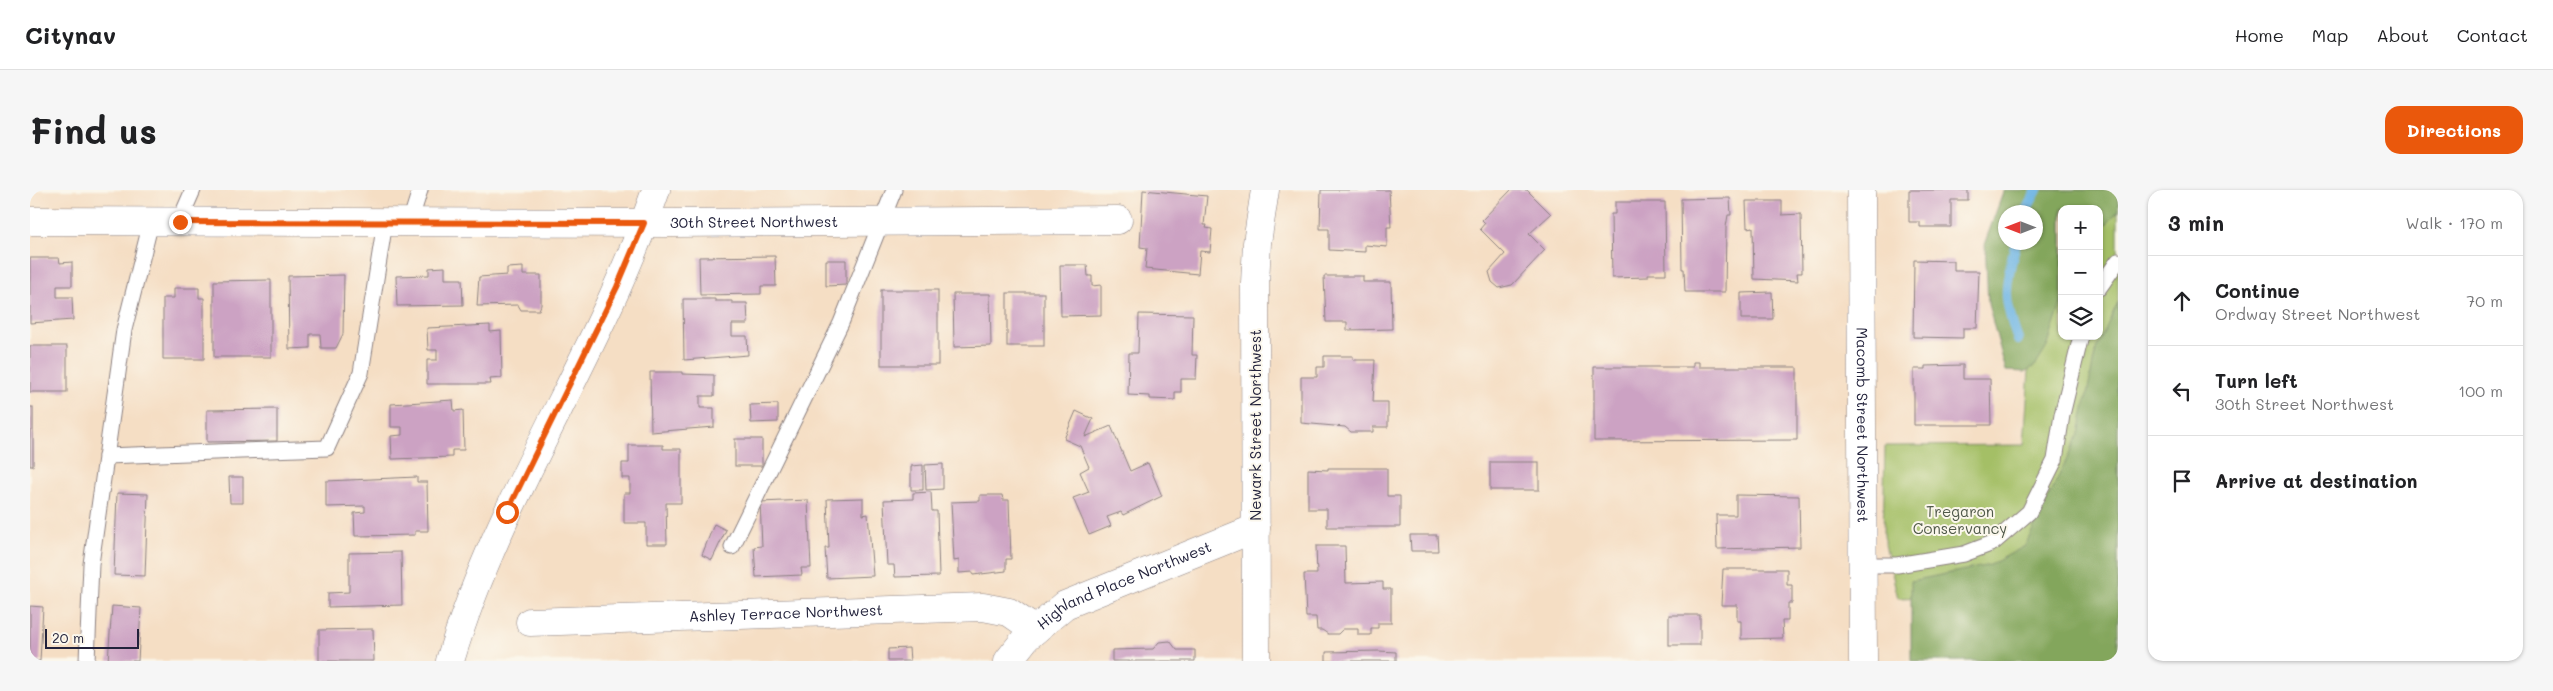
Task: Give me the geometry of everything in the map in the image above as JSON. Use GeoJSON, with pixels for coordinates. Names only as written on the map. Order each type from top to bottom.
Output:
{"type":"FeatureCollection","features":[{"type":"Feature","properties":{"kind":"street"},"geometry":{"type":"LineString","coordinates":[[450,661],[471,598],[495,540],[617,287],[656,190]]}},
{"type":"Feature","properties":{"kind":"street","name":"Newark Street Northwest"},"geometry":{"type":"LineString","coordinates":[[1256,661],[1255,284],[1257,243],[1265,190]]}},
{"type":"Feature","properties":{"kind":"street","name":"Macomb Street Northwest"},"geometry":{"type":"LineString","coordinates":[[1861,190],[1863,661]]}},
{"type":"Feature","properties":{"kind":"street","name":"30th Street Northwest"},"geometry":{"type":"LineString","coordinates":[[30,221],[644,223],[1118,220]]}},
{"type":"Feature","properties":{"kind":"street","name":"Highland Place Northwest"},"geometry":{"type":"LineString","coordinates":[[1008,661],[1035,630],[1065,605],[1256,528]]}},
{"type":"Feature","properties":{"kind":"street","name":"Ashley Terrace Northwest"},"geometry":{"type":"LineString","coordinates":[[530,622],[983,607],[1009,612],[1035,630]]}},
{"type":"Feature","properties":{"kind":"lane"},"geometry":{"type":"LineString","coordinates":[[180,222],[193,190]]}},
{"type":"Feature","properties":{"kind":"lane"},"geometry":{"type":"LineString","coordinates":[[106,456],[327,448],[361,374],[397,222],[420,190]]}},
{"type":"Feature","properties":{"kind":"lane"},"geometry":{"type":"LineString","coordinates":[[732,547],[842,323],[894,190]]}},
{"type":"Feature","properties":{"kind":"lane"},"geometry":{"type":"LineString","coordinates":[[87,661],[91,564],[124,330],[151,222]]}},
{"type":"Feature","properties":{"kind":"lane"},"geometry":{"type":"LineString","coordinates":[[2103,282],[2118,260]]}},
{"type":"Feature","properties":{"kind":"lane"},"geometry":{"type":"LineString","coordinates":[[1863,565],[1897,565],[1964,554],[1993,543],[2029,512],[2055,460],[2062,415],[2080,340]]}},
{"type":"Feature","properties":{"kind":"green space"},"geometry":{"type":"Polygon","coordinates":[[[2004,190],[2118,190],[2118,211],[2103,228],[2103,205],[2058,205],[2058,313],[2047,347],[2036,365],[2025,372],[2006,371],[1988,304],[1985,242],[1998,206],[1998,250],[2043,250],[2043,205],[1999,205],[2004,190]]]}},
{"type":"Feature","properties":{"kind":"green space","name":"Tregaron Conservancy"},"geometry":{"type":"Polygon","coordinates":[[[2041,190],[2118,190],[2118,591],[1898,598],[1883,536],[1885,446],[2024,445],[2037,250],[2043,250],[2041,190]]]}},
{"type":"Feature","properties":{"kind":"green space"},"geometry":{"type":"Polygon","coordinates":[[[2118,302],[2118,661],[1911,661],[1911,581],[1990,565],[2025,546],[2079,434],[2096,349],[2100,340],[2103,340],[2103,334],[2118,302]]]}},
{"type":"Feature","properties":{"kind":"building"},"geometry":{"type":"Polygon","coordinates":[[[1143,190],[1207,196],[1204,225],[1207,225],[1206,228],[1212,229],[1210,252],[1200,251],[1198,274],[1145,269],[1147,248],[1140,247],[1143,190]]]}},
{"type":"Feature","properties":{"kind":"building"},"geometry":{"type":"Polygon","coordinates":[[[1321,190],[1389,190],[1391,227],[1387,227],[1387,247],[1365,245],[1365,252],[1329,250],[1329,229],[1320,229],[1321,190]]]}},
{"type":"Feature","properties":{"kind":"building"},"geometry":{"type":"Polygon","coordinates":[[[1511,190],[1527,190],[1551,214],[1529,234],[1545,250],[1512,285],[1499,288],[1492,282],[1489,272],[1505,254],[1480,229],[1485,223],[1482,220],[1511,190]]]}},
{"type":"Feature","properties":{"kind":"building"},"geometry":{"type":"Polygon","coordinates":[[[1909,190],[1968,190],[1968,200],[1951,200],[1951,227],[1920,227],[1920,222],[1909,222],[1909,190]]]}},
{"type":"Feature","properties":{"kind":"building"},"geometry":{"type":"Polygon","coordinates":[[[1730,198],[1731,215],[1728,215],[1726,227],[1725,292],[1685,292],[1684,269],[1682,269],[1681,199],[1730,198]]]}},
{"type":"Feature","properties":{"kind":"building"},"geometry":{"type":"Polygon","coordinates":[[[1746,201],[1782,201],[1782,215],[1801,214],[1802,273],[1797,273],[1798,281],[1754,279],[1753,227],[1747,228],[1746,201]]]}},
{"type":"Feature","properties":{"kind":"building"},"geometry":{"type":"Polygon","coordinates":[[[1615,202],[1665,202],[1666,274],[1648,274],[1648,277],[1612,278],[1611,214],[1615,214],[1615,202]]]}},
{"type":"Feature","properties":{"kind":"building"},"geometry":{"type":"Polygon","coordinates":[[[775,256],[776,286],[761,286],[761,294],[700,295],[699,257],[775,256]]]}},
{"type":"Feature","properties":{"kind":"building"},"geometry":{"type":"Polygon","coordinates":[[[30,258],[59,258],[60,263],[72,262],[72,286],[57,286],[57,297],[72,297],[73,320],[30,323],[30,258]]]}},
{"type":"Feature","properties":{"kind":"building"},"geometry":{"type":"Polygon","coordinates":[[[826,260],[846,260],[846,285],[826,286],[826,260]]]}},
{"type":"Feature","properties":{"kind":"building"},"geometry":{"type":"Polygon","coordinates":[[[1914,260],[1954,261],[1954,271],[1979,271],[1977,328],[1963,328],[1963,338],[1913,337],[1914,260]]]}},
{"type":"Feature","properties":{"kind":"building"},"geometry":{"type":"Polygon","coordinates":[[[1060,265],[1087,265],[1088,276],[1092,276],[1092,286],[1101,285],[1101,315],[1061,316],[1060,265]]]}},
{"type":"Feature","properties":{"kind":"building"},"geometry":{"type":"Polygon","coordinates":[[[445,267],[445,279],[462,279],[463,305],[397,306],[396,276],[429,275],[429,268],[445,267]]]}},
{"type":"Feature","properties":{"kind":"building"},"geometry":{"type":"Polygon","coordinates":[[[523,267],[523,275],[541,275],[541,305],[539,310],[521,310],[518,305],[477,306],[479,277],[507,275],[507,268],[523,267]]]}},
{"type":"Feature","properties":{"kind":"building"},"geometry":{"type":"Polygon","coordinates":[[[344,275],[343,334],[336,348],[321,348],[320,334],[310,334],[310,348],[289,349],[288,276],[344,275]]]}},
{"type":"Feature","properties":{"kind":"building"},"geometry":{"type":"Polygon","coordinates":[[[1324,276],[1363,276],[1363,282],[1391,282],[1392,329],[1347,330],[1347,322],[1326,322],[1324,276]]]}},
{"type":"Feature","properties":{"kind":"building"},"geometry":{"type":"Polygon","coordinates":[[[271,280],[271,357],[214,357],[214,281],[271,280]]]}},
{"type":"Feature","properties":{"kind":"building"},"geometry":{"type":"Polygon","coordinates":[[[174,288],[199,288],[199,298],[204,298],[204,359],[163,359],[163,298],[174,298],[174,288]]]}},
{"type":"Feature","properties":{"kind":"building"},"geometry":{"type":"Polygon","coordinates":[[[881,290],[938,290],[938,365],[881,365],[881,290]]]}},
{"type":"Feature","properties":{"kind":"building"},"geometry":{"type":"Polygon","coordinates":[[[1772,292],[1773,319],[1741,319],[1741,293],[1772,292]]]}},
{"type":"Feature","properties":{"kind":"building"},"geometry":{"type":"Polygon","coordinates":[[[1007,293],[1044,293],[1044,346],[1007,346],[1007,293]]]}},
{"type":"Feature","properties":{"kind":"building"},"geometry":{"type":"Polygon","coordinates":[[[953,294],[990,294],[991,346],[954,347],[953,294]]]}},
{"type":"Feature","properties":{"kind":"building"},"geometry":{"type":"Polygon","coordinates":[[[683,299],[715,299],[715,301],[747,303],[748,324],[732,324],[732,336],[747,336],[748,355],[684,360],[683,299]]]}},
{"type":"Feature","properties":{"kind":"building"},"geometry":{"type":"Polygon","coordinates":[[[1139,314],[1193,315],[1192,355],[1197,355],[1196,379],[1181,379],[1181,392],[1175,392],[1175,400],[1150,399],[1150,396],[1128,395],[1129,353],[1138,353],[1139,314]]]}},
{"type":"Feature","properties":{"kind":"building"},"geometry":{"type":"Polygon","coordinates":[[[490,325],[490,332],[501,331],[502,378],[490,379],[491,384],[427,384],[427,360],[437,360],[437,350],[428,350],[427,328],[490,325]]]}},
{"type":"Feature","properties":{"kind":"building"},"geometry":{"type":"Polygon","coordinates":[[[30,346],[67,346],[67,392],[30,392],[30,346]]]}},
{"type":"Feature","properties":{"kind":"building"},"geometry":{"type":"Polygon","coordinates":[[[1324,356],[1353,356],[1353,360],[1375,360],[1373,402],[1388,402],[1388,427],[1373,427],[1373,432],[1351,432],[1345,427],[1301,423],[1301,377],[1317,377],[1317,367],[1324,367],[1324,356]]]}},
{"type":"Feature","properties":{"kind":"building"},"geometry":{"type":"Polygon","coordinates":[[[1693,362],[1699,362],[1699,367],[1797,367],[1797,440],[1594,441],[1594,367],[1693,367],[1693,362]]]}},
{"type":"Feature","properties":{"kind":"building"},"geometry":{"type":"Polygon","coordinates":[[[1963,365],[1963,379],[1990,379],[1991,425],[1914,425],[1914,369],[1925,369],[1925,366],[1963,365]]]}},
{"type":"Feature","properties":{"kind":"building"},"geometry":{"type":"Polygon","coordinates":[[[650,372],[714,375],[714,396],[700,396],[700,408],[714,408],[714,427],[651,432],[650,372]]]}},
{"type":"Feature","properties":{"kind":"building"},"geometry":{"type":"Polygon","coordinates":[[[453,400],[454,411],[463,410],[464,450],[452,450],[452,457],[392,459],[391,436],[402,435],[402,427],[391,427],[391,404],[453,400]]]}},
{"type":"Feature","properties":{"kind":"building"},"geometry":{"type":"Polygon","coordinates":[[[778,404],[778,422],[751,423],[750,405],[778,404]]]}},
{"type":"Feature","properties":{"kind":"building"},"geometry":{"type":"Polygon","coordinates":[[[30,407],[33,407],[33,466],[30,466],[30,407]]]}},
{"type":"Feature","properties":{"kind":"building"},"geometry":{"type":"Polygon","coordinates":[[[277,409],[277,441],[207,442],[207,410],[277,409]]]}},
{"type":"Feature","properties":{"kind":"building"},"geometry":{"type":"Polygon","coordinates":[[[1076,411],[1093,419],[1085,437],[1111,426],[1130,471],[1148,463],[1162,496],[1123,515],[1121,512],[1107,517],[1111,526],[1089,535],[1073,498],[1089,492],[1080,472],[1089,467],[1080,446],[1064,439],[1076,411]]]}},
{"type":"Feature","properties":{"kind":"building"},"geometry":{"type":"Polygon","coordinates":[[[735,439],[762,439],[762,466],[735,466],[735,439]]]}},
{"type":"Feature","properties":{"kind":"building"},"geometry":{"type":"Polygon","coordinates":[[[629,445],[663,445],[663,449],[681,449],[681,503],[666,503],[667,544],[646,544],[646,523],[624,523],[624,493],[630,493],[630,478],[622,478],[622,463],[629,463],[629,445]]]}},
{"type":"Feature","properties":{"kind":"building"},"geometry":{"type":"Polygon","coordinates":[[[1490,462],[1539,462],[1539,490],[1490,490],[1490,462]]]}},
{"type":"Feature","properties":{"kind":"building"},"geometry":{"type":"Polygon","coordinates":[[[943,464],[943,489],[926,490],[925,465],[943,464]]]}},
{"type":"Feature","properties":{"kind":"building"},"geometry":{"type":"Polygon","coordinates":[[[923,465],[923,490],[911,490],[911,466],[923,465]]]}},
{"type":"Feature","properties":{"kind":"building"},"geometry":{"type":"Polygon","coordinates":[[[1328,468],[1387,468],[1387,496],[1400,496],[1400,527],[1327,527],[1327,509],[1308,509],[1308,469],[1328,470],[1328,468]]]}},
{"type":"Feature","properties":{"kind":"building"},"geometry":{"type":"Polygon","coordinates":[[[229,477],[243,477],[243,503],[230,503],[229,477]]]}},
{"type":"Feature","properties":{"kind":"building"},"geometry":{"type":"Polygon","coordinates":[[[417,477],[417,482],[427,482],[428,531],[415,531],[415,535],[355,536],[354,513],[365,512],[365,506],[326,507],[326,481],[417,477]]]}},
{"type":"Feature","properties":{"kind":"building"},"geometry":{"type":"Polygon","coordinates":[[[931,492],[932,511],[937,511],[939,576],[895,577],[894,565],[887,565],[884,500],[913,499],[913,493],[931,492]]]}},
{"type":"Feature","properties":{"kind":"building"},"geometry":{"type":"Polygon","coordinates":[[[117,493],[148,494],[145,576],[114,575],[117,493]]]}},
{"type":"Feature","properties":{"kind":"building"},"geometry":{"type":"Polygon","coordinates":[[[980,495],[1002,495],[1003,500],[1009,500],[1011,559],[1006,559],[1006,571],[973,575],[973,572],[959,573],[959,560],[954,561],[951,502],[980,501],[980,495]]]}},
{"type":"Feature","properties":{"kind":"building"},"geometry":{"type":"Polygon","coordinates":[[[1736,495],[1799,496],[1800,547],[1717,549],[1716,515],[1736,515],[1736,495]]]}},
{"type":"Feature","properties":{"kind":"building"},"geometry":{"type":"Polygon","coordinates":[[[863,498],[863,515],[868,514],[873,576],[827,578],[825,548],[829,548],[827,499],[863,498]]]}},
{"type":"Feature","properties":{"kind":"building"},"geometry":{"type":"Polygon","coordinates":[[[808,500],[811,568],[801,568],[802,575],[756,577],[754,547],[762,546],[760,502],[808,500]]]}},
{"type":"Feature","properties":{"kind":"building"},"geometry":{"type":"Polygon","coordinates":[[[714,524],[726,530],[712,560],[702,555],[714,524]]]}},
{"type":"Feature","properties":{"kind":"building"},"geometry":{"type":"Polygon","coordinates":[[[1410,535],[1437,535],[1438,551],[1411,551],[1410,535]]]}},
{"type":"Feature","properties":{"kind":"building"},"geometry":{"type":"Polygon","coordinates":[[[1316,546],[1345,546],[1346,583],[1383,582],[1383,589],[1391,589],[1391,623],[1378,623],[1378,628],[1371,628],[1371,635],[1358,635],[1358,629],[1343,629],[1338,634],[1328,634],[1322,630],[1317,630],[1316,617],[1306,617],[1304,574],[1317,574],[1316,546]]]}},
{"type":"Feature","properties":{"kind":"building"},"geometry":{"type":"Polygon","coordinates":[[[401,552],[402,605],[328,607],[328,593],[349,592],[349,553],[401,552]]]}},
{"type":"Feature","properties":{"kind":"building"},"geometry":{"type":"Polygon","coordinates":[[[1723,569],[1787,569],[1787,585],[1792,585],[1792,603],[1788,603],[1788,621],[1782,621],[1783,638],[1741,639],[1741,621],[1737,621],[1737,605],[1721,605],[1723,569]]]}},
{"type":"Feature","properties":{"kind":"building"},"geometry":{"type":"Polygon","coordinates":[[[30,606],[43,607],[40,661],[30,661],[30,606]]]}},
{"type":"Feature","properties":{"kind":"building"},"geometry":{"type":"Polygon","coordinates":[[[112,606],[141,608],[138,661],[108,661],[112,606]]]}},
{"type":"Feature","properties":{"kind":"building"},"geometry":{"type":"Polygon","coordinates":[[[1669,615],[1700,615],[1700,645],[1669,645],[1669,615]]]}},
{"type":"Feature","properties":{"kind":"building"},"geometry":{"type":"Polygon","coordinates":[[[373,629],[374,661],[319,661],[319,630],[373,629]]]}},
{"type":"Feature","properties":{"kind":"building"},"geometry":{"type":"Polygon","coordinates":[[[1170,641],[1177,650],[1195,650],[1195,661],[1112,661],[1112,650],[1153,649],[1159,642],[1170,641]]]}},
{"type":"Feature","properties":{"kind":"building"},"geometry":{"type":"Polygon","coordinates":[[[909,648],[910,661],[888,661],[888,649],[909,648]]]}},
{"type":"Feature","properties":{"kind":"building"},"geometry":{"type":"Polygon","coordinates":[[[1326,652],[1396,652],[1396,661],[1326,661],[1326,652]]]}},
{"type":"Feature","properties":{"kind":"waterway"},"geometry":{"type":"LineString","coordinates":[[2029,205],[2037,190]]}},
{"type":"Feature","properties":{"kind":"waterway"},"geometry":{"type":"LineString","coordinates":[[2014,250],[2009,271],[2007,302],[2018,340]]}},
{"type":"Feature","properties":{"kind":"route"},"geometry":{"type":"LineString","coordinates":[[180,222],[644,223],[617,287],[536,457],[507,512]]}}]}
